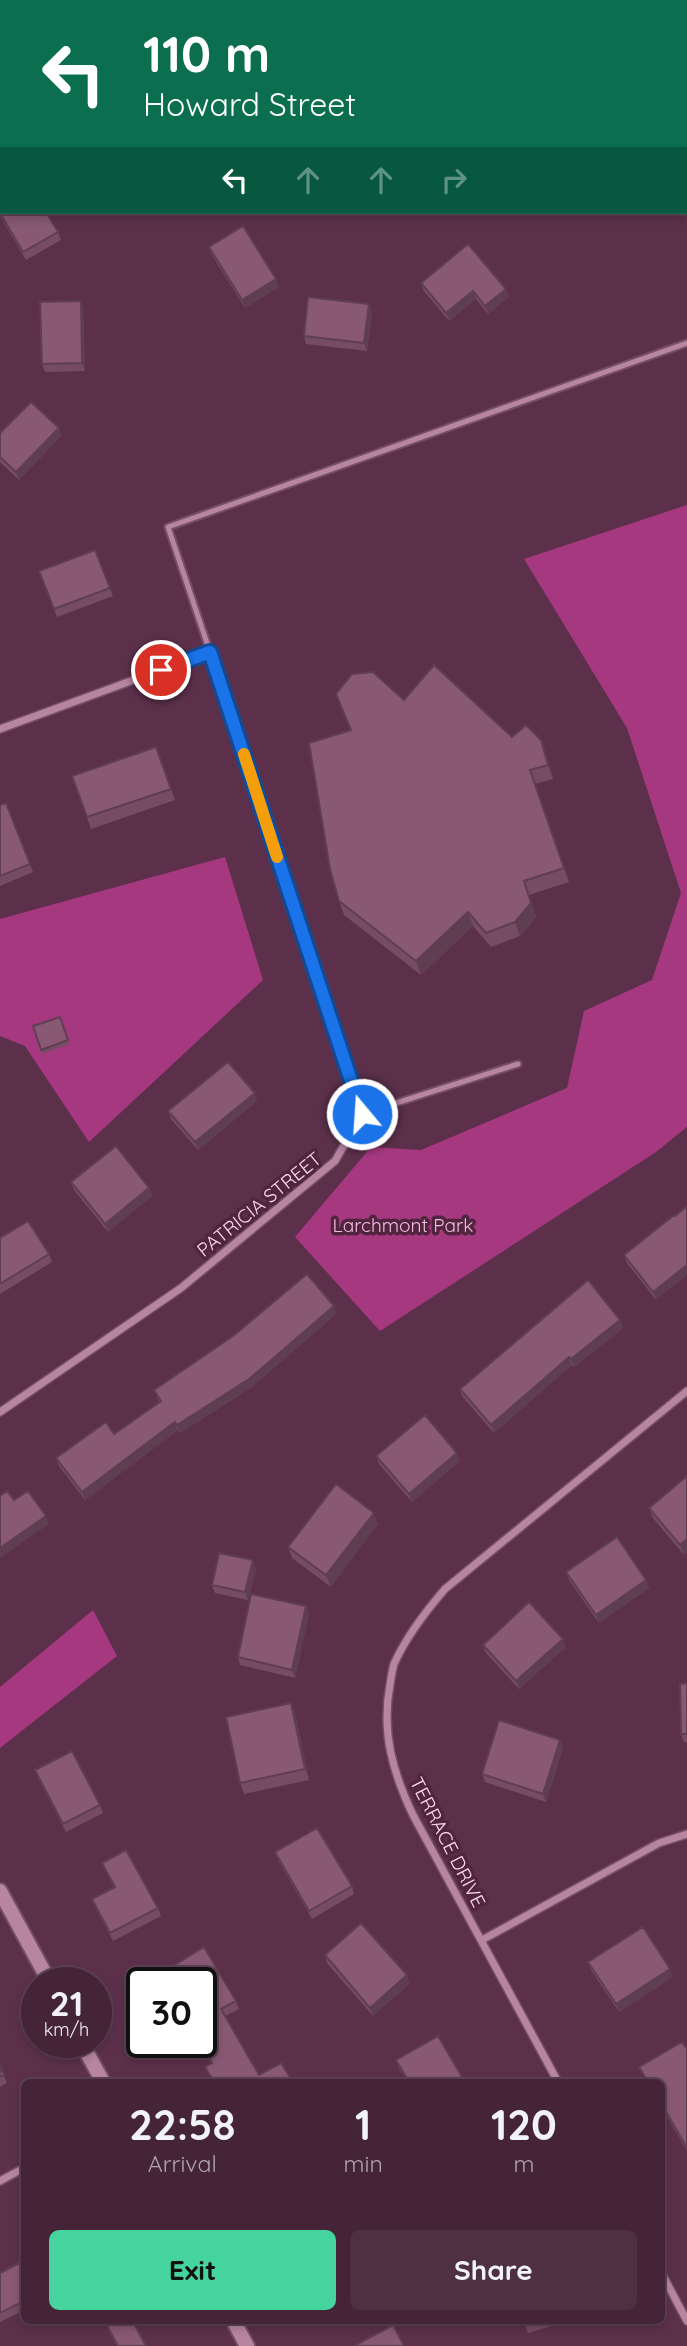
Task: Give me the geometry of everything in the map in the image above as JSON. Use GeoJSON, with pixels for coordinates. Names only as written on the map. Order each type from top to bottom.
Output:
{"type":"FeatureCollection","features":[{"type":"Feature","properties":{"kind":"main road"},"geometry":{"type":"LineString","coordinates":[[0,1891],[41,1967]]}},
{"type":"Feature","properties":{"kind":"main road"},"geometry":{"type":"LineString","coordinates":[[90,2058],[101,2079]]}},
{"type":"Feature","properties":{"kind":"main road"},"geometry":{"type":"LineString","coordinates":[[235,2324],[247,2346]]}},
{"type":"Feature","properties":{"kind":"street"},"geometry":{"type":"LineString","coordinates":[[0,729],[210,652],[362,1114]]}},
{"type":"Feature","properties":{"kind":"street","name":"PATRICIA STREET"},"geometry":{"type":"LineString","coordinates":[[0,1412],[181,1288],[335,1161],[362,1114]]}},
{"type":"Feature","properties":{"kind":"street","name":"TERRACE DRIVE"},"geometry":{"type":"LineString","coordinates":[[556,2079],[399,1785],[390,1757],[386,1722],[393,1666],[408,1639],[445,1588],[687,1391]]}},
{"type":"Feature","properties":{"kind":"street"},"geometry":{"type":"LineString","coordinates":[[482,1940],[659,1843],[687,1834]]}},
{"type":"Feature","properties":{"kind":"street"},"geometry":{"type":"LineString","coordinates":[[0,2181],[21,2170]]}},
{"type":"Feature","properties":{"kind":"street"},"geometry":{"type":"LineString","coordinates":[[665,2280],[687,2321]]}},
{"type":"Feature","properties":{"kind":"lane"},"geometry":{"type":"LineString","coordinates":[[210,652],[169,527],[687,343]]}},
{"type":"Feature","properties":{"kind":"lane"},"geometry":{"type":"LineString","coordinates":[[362,1114],[518,1064]]}},
{"type":"Feature","properties":{"kind":"green space","name":"Larchmont Park"},"geometry":{"type":"Polygon","coordinates":[[[687,505],[687,1127],[656,1152],[380,1331],[295,1237],[371,1147],[421,1150],[567,1088],[584,1011],[652,980],[681,893],[627,728],[524,559],[687,505]]]}},
{"type":"Feature","properties":{"kind":"green space"},"geometry":{"type":"Polygon","coordinates":[[[225,857],[263,980],[89,1142],[25,1046],[0,1036],[0,919],[225,857]]]}},
{"type":"Feature","properties":{"kind":"green space"},"geometry":{"type":"Polygon","coordinates":[[[93,1610],[117,1656],[0,1748],[0,1687],[93,1610]]]}},
{"type":"Feature","properties":{"kind":"building"},"geometry":{"type":"Polygon","coordinates":[[[1,214],[47,214],[58,232],[23,252],[1,214]]]}},
{"type":"Feature","properties":{"kind":"building"},"geometry":{"type":"Polygon","coordinates":[[[243,226],[276,279],[242,300],[209,247],[243,226]]]}},
{"type":"Feature","properties":{"kind":"building"},"geometry":{"type":"Polygon","coordinates":[[[468,244],[506,289],[485,306],[473,291],[446,313],[421,283],[468,244]]]}},
{"type":"Feature","properties":{"kind":"building"},"geometry":{"type":"Polygon","coordinates":[[[308,297],[369,304],[364,343],[304,336],[308,297]]]}},
{"type":"Feature","properties":{"kind":"building"},"geometry":{"type":"Polygon","coordinates":[[[81,301],[82,363],[42,364],[40,302],[81,301]]]}},
{"type":"Feature","properties":{"kind":"building"},"geometry":{"type":"Polygon","coordinates":[[[31,402],[59,428],[16,472],[0,457],[0,433],[31,402]]]}},
{"type":"Feature","properties":{"kind":"building"},"geometry":{"type":"Polygon","coordinates":[[[95,550],[110,588],[54,609],[39,571],[95,550]]]}},
{"type":"Feature","properties":{"kind":"building"},"geometry":{"type":"Polygon","coordinates":[[[434,665],[512,737],[526,725],[541,740],[548,765],[530,770],[564,868],[524,881],[531,903],[515,922],[486,933],[468,912],[416,961],[339,901],[330,869],[309,743],[351,730],[336,694],[352,674],[373,672],[404,700],[434,665]]]}},
{"type":"Feature","properties":{"kind":"building"},"geometry":{"type":"Polygon","coordinates":[[[156,747],[171,789],[87,817],[72,776],[156,747]]]}},
{"type":"Feature","properties":{"kind":"building"},"geometry":{"type":"Polygon","coordinates":[[[6,803],[30,864],[0,876],[0,805],[6,803]]]}},
{"type":"Feature","properties":{"kind":"building"},"geometry":{"type":"Polygon","coordinates":[[[60,1017],[68,1040],[41,1050],[33,1026],[60,1017]]]}},
{"type":"Feature","properties":{"kind":"building"},"geometry":{"type":"Polygon","coordinates":[[[228,1062],[255,1093],[195,1142],[168,1111],[228,1062]]]}},
{"type":"Feature","properties":{"kind":"building"},"geometry":{"type":"Polygon","coordinates":[[[116,1146],[149,1188],[105,1224],[71,1182],[116,1146]]]}},
{"type":"Feature","properties":{"kind":"building"},"geometry":{"type":"Polygon","coordinates":[[[687,1206],[687,1265],[653,1292],[624,1255],[687,1206]]]}},
{"type":"Feature","properties":{"kind":"building"},"geometry":{"type":"Polygon","coordinates":[[[28,1221],[49,1254],[0,1284],[0,1238],[28,1221]]]}},
{"type":"Feature","properties":{"kind":"building"},"geometry":{"type":"Polygon","coordinates":[[[307,1274],[334,1306],[249,1379],[177,1425],[175,1422],[82,1492],[56,1458],[106,1422],[114,1434],[161,1401],[154,1390],[233,1336],[307,1274]]]}},
{"type":"Feature","properties":{"kind":"building"},"geometry":{"type":"Polygon","coordinates":[[[588,1280],[620,1320],[571,1359],[569,1357],[491,1425],[460,1389],[588,1280]]]}},
{"type":"Feature","properties":{"kind":"building"},"geometry":{"type":"Polygon","coordinates":[[[425,1415],[457,1453],[409,1494],[376,1456],[425,1415]]]}},
{"type":"Feature","properties":{"kind":"building"},"geometry":{"type":"Polygon","coordinates":[[[687,1476],[687,1539],[680,1545],[649,1508],[687,1476]]]}},
{"type":"Feature","properties":{"kind":"building"},"geometry":{"type":"Polygon","coordinates":[[[336,1484],[374,1513],[326,1575],[288,1547],[336,1484]]]}},
{"type":"Feature","properties":{"kind":"building"},"geometry":{"type":"Polygon","coordinates":[[[7,1491],[14,1500],[28,1491],[46,1516],[0,1548],[0,1496],[7,1491]]]}},
{"type":"Feature","properties":{"kind":"building"},"geometry":{"type":"Polygon","coordinates":[[[617,1537],[646,1580],[596,1615],[566,1572],[617,1537]]]}},
{"type":"Feature","properties":{"kind":"building"},"geometry":{"type":"Polygon","coordinates":[[[219,1553],[253,1560],[245,1592],[212,1585],[219,1553]]]}},
{"type":"Feature","properties":{"kind":"building"},"geometry":{"type":"Polygon","coordinates":[[[251,1594],[306,1606],[292,1670],[238,1657],[251,1594]]]}},
{"type":"Feature","properties":{"kind":"building"},"geometry":{"type":"Polygon","coordinates":[[[529,1602],[563,1639],[516,1681],[483,1645],[529,1602]]]}},
{"type":"Feature","properties":{"kind":"building"},"geometry":{"type":"Polygon","coordinates":[[[687,1683],[687,1734],[681,1734],[680,1684],[687,1683]]]}},
{"type":"Feature","properties":{"kind":"building"},"geometry":{"type":"Polygon","coordinates":[[[291,1703],[305,1769],[240,1783],[226,1717],[291,1703]]]}},
{"type":"Feature","properties":{"kind":"building"},"geometry":{"type":"Polygon","coordinates":[[[499,1720],[560,1740],[543,1794],[482,1774],[499,1720]]]}},
{"type":"Feature","properties":{"kind":"building"},"geometry":{"type":"Polygon","coordinates":[[[72,1751],[100,1805],[63,1824],[35,1770],[72,1751]]]}},
{"type":"Feature","properties":{"kind":"building"},"geometry":{"type":"Polygon","coordinates":[[[317,1828],[352,1886],[309,1911],[275,1852],[317,1828]]]}},
{"type":"Feature","properties":{"kind":"building"},"geometry":{"type":"Polygon","coordinates":[[[126,1850],[158,1908],[110,1933],[92,1899],[115,1887],[102,1863],[126,1850]]]}},
{"type":"Feature","properties":{"kind":"building"},"geometry":{"type":"Polygon","coordinates":[[[361,1923],[407,1975],[370,2008],[325,1955],[361,1923]]]}},
{"type":"Feature","properties":{"kind":"building"},"geometry":{"type":"Polygon","coordinates":[[[643,1927],[670,1969],[616,2004],[588,1962],[643,1927]]]}},
{"type":"Feature","properties":{"kind":"building"},"geometry":{"type":"Polygon","coordinates":[[[204,1947],[216,1967],[171,1967],[204,1947]]]}},
{"type":"Feature","properties":{"kind":"building"},"geometry":{"type":"Polygon","coordinates":[[[217,1969],[236,2001],[221,2009],[259,2075],[281,2063],[291,2079],[212,2079],[205,2067],[212,2063],[209,2058],[217,2058],[217,1969]]]}},
{"type":"Feature","properties":{"kind":"building"},"geometry":{"type":"Polygon","coordinates":[[[438,2036],[463,2079],[407,2079],[396,2060],[438,2036]]]}},
{"type":"Feature","properties":{"kind":"building"},"geometry":{"type":"Polygon","coordinates":[[[682,2042],[687,2049],[687,2148],[665,2110],[665,2079],[646,2079],[639,2067],[682,2042]]]}},
{"type":"Feature","properties":{"kind":"building"},"geometry":{"type":"Polygon","coordinates":[[[19,2263],[21,2268],[21,2302],[0,2313],[0,2273],[19,2263]]]}},
{"type":"Feature","properties":{"kind":"building"},"geometry":{"type":"Polygon","coordinates":[[[106,2324],[134,2324],[146,2346],[118,2346],[106,2324]]]}},
{"type":"Feature","properties":{"kind":"building"},"geometry":{"type":"Polygon","coordinates":[[[393,2325],[404,2346],[354,2346],[393,2325]]]}},
{"type":"Feature","properties":{"kind":"slow traffic"},"geometry":{"type":"LineString","coordinates":[[244,754],[277,857]]}},
{"type":"Feature","properties":{"kind":"route"},"geometry":{"type":"LineString","coordinates":[[161,670],[210,652],[362,1114]]}}]}
